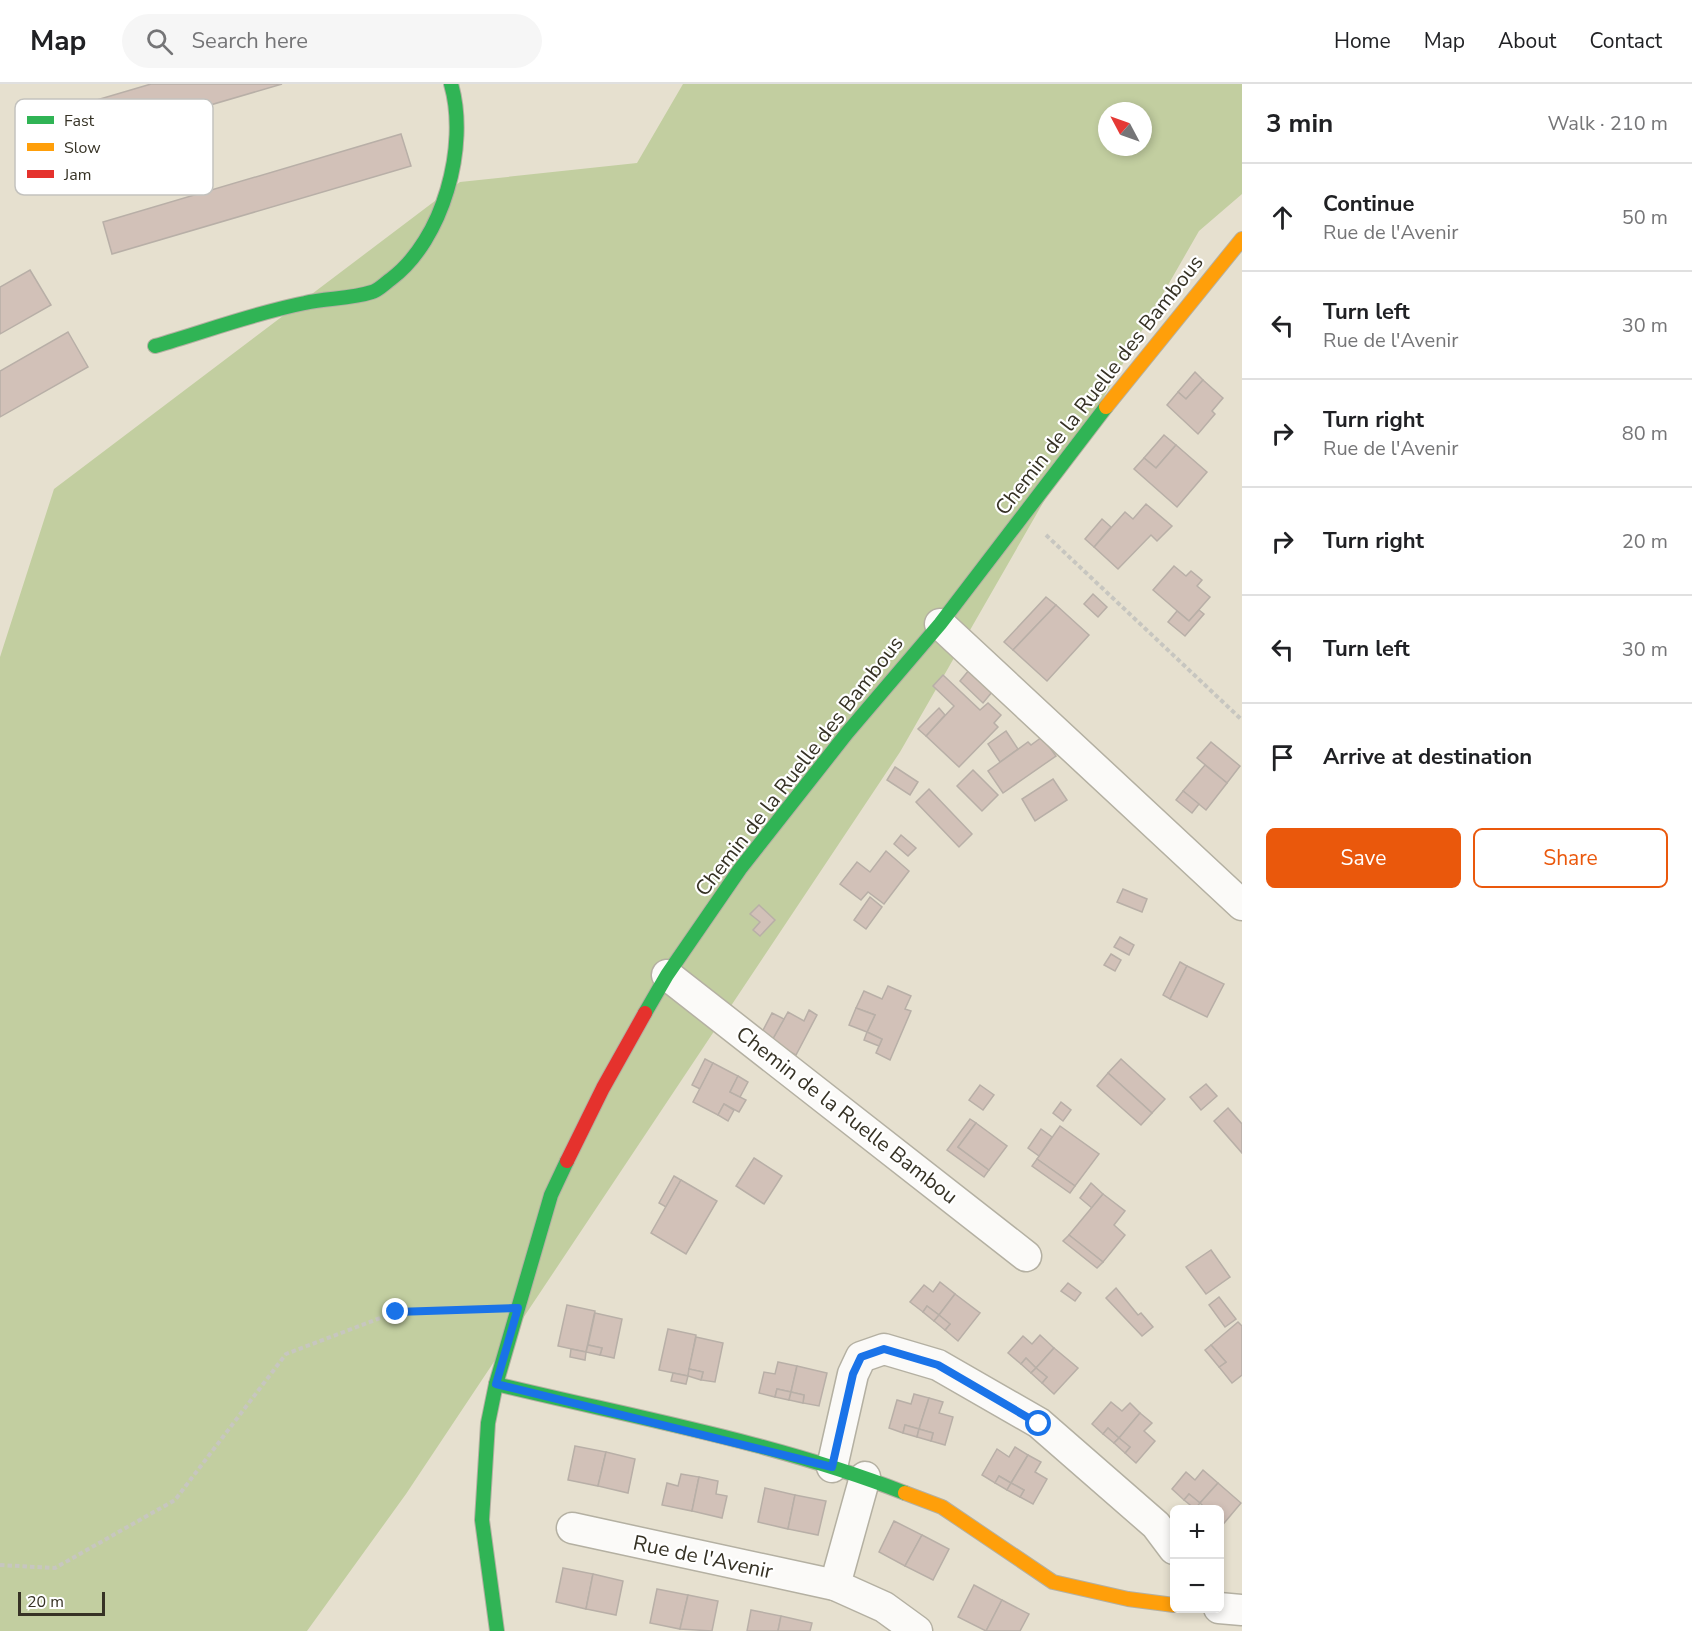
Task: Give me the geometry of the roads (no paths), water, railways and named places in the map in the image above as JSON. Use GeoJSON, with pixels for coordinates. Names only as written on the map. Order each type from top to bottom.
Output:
{"type":"FeatureCollection","features":[{"type":"Feature","properties":{"kind":"street"},"geometry":{"type":"LineString","coordinates":[[155,346],[303,303],[374,292],[406,268],[430,234],[445,198],[454,154],[458,105],[451,84]]}},
{"type":"Feature","properties":{"kind":"street","name":"Chemin de la Ruelle des Bambous"},"geometry":{"type":"LineString","coordinates":[[497,1631],[482,1520],[485,1447],[496,1384],[551,1195],[603,1088],[668,975],[740,868],[847,733],[940,624],[1116,393],[1242,240]]}},
{"type":"Feature","properties":{"kind":"street"},"geometry":{"type":"LineString","coordinates":[[940,624],[1242,905]]}},
{"type":"Feature","properties":{"kind":"street","name":"Chemin de la Ruelle Bambou"},"geometry":{"type":"LineString","coordinates":[[668,975],[1026,1256]]}},
{"type":"Feature","properties":{"kind":"street"},"geometry":{"type":"LineString","coordinates":[[832,1467],[853,1374],[861,1357],[884,1349],[938,1365],[1039,1424],[1156,1525],[1170,1544]]}},
{"type":"Feature","properties":{"kind":"street"},"geometry":{"type":"LineString","coordinates":[[496,1384],[865,1477],[942,1507],[1053,1582],[1128,1599],[1170,1604]]}},
{"type":"Feature","properties":{"kind":"street"},"geometry":{"type":"LineString","coordinates":[[835,1585],[865,1477]]}},
{"type":"Feature","properties":{"kind":"street","name":"Rue de l'Avenir"},"geometry":{"type":"LineString","coordinates":[[572,1528],[835,1585],[884,1607],[917,1631]]}},
{"type":"Feature","properties":{"kind":"street"},"geometry":{"type":"LineString","coordinates":[[1224,1608],[1242,1610]]}}]}
